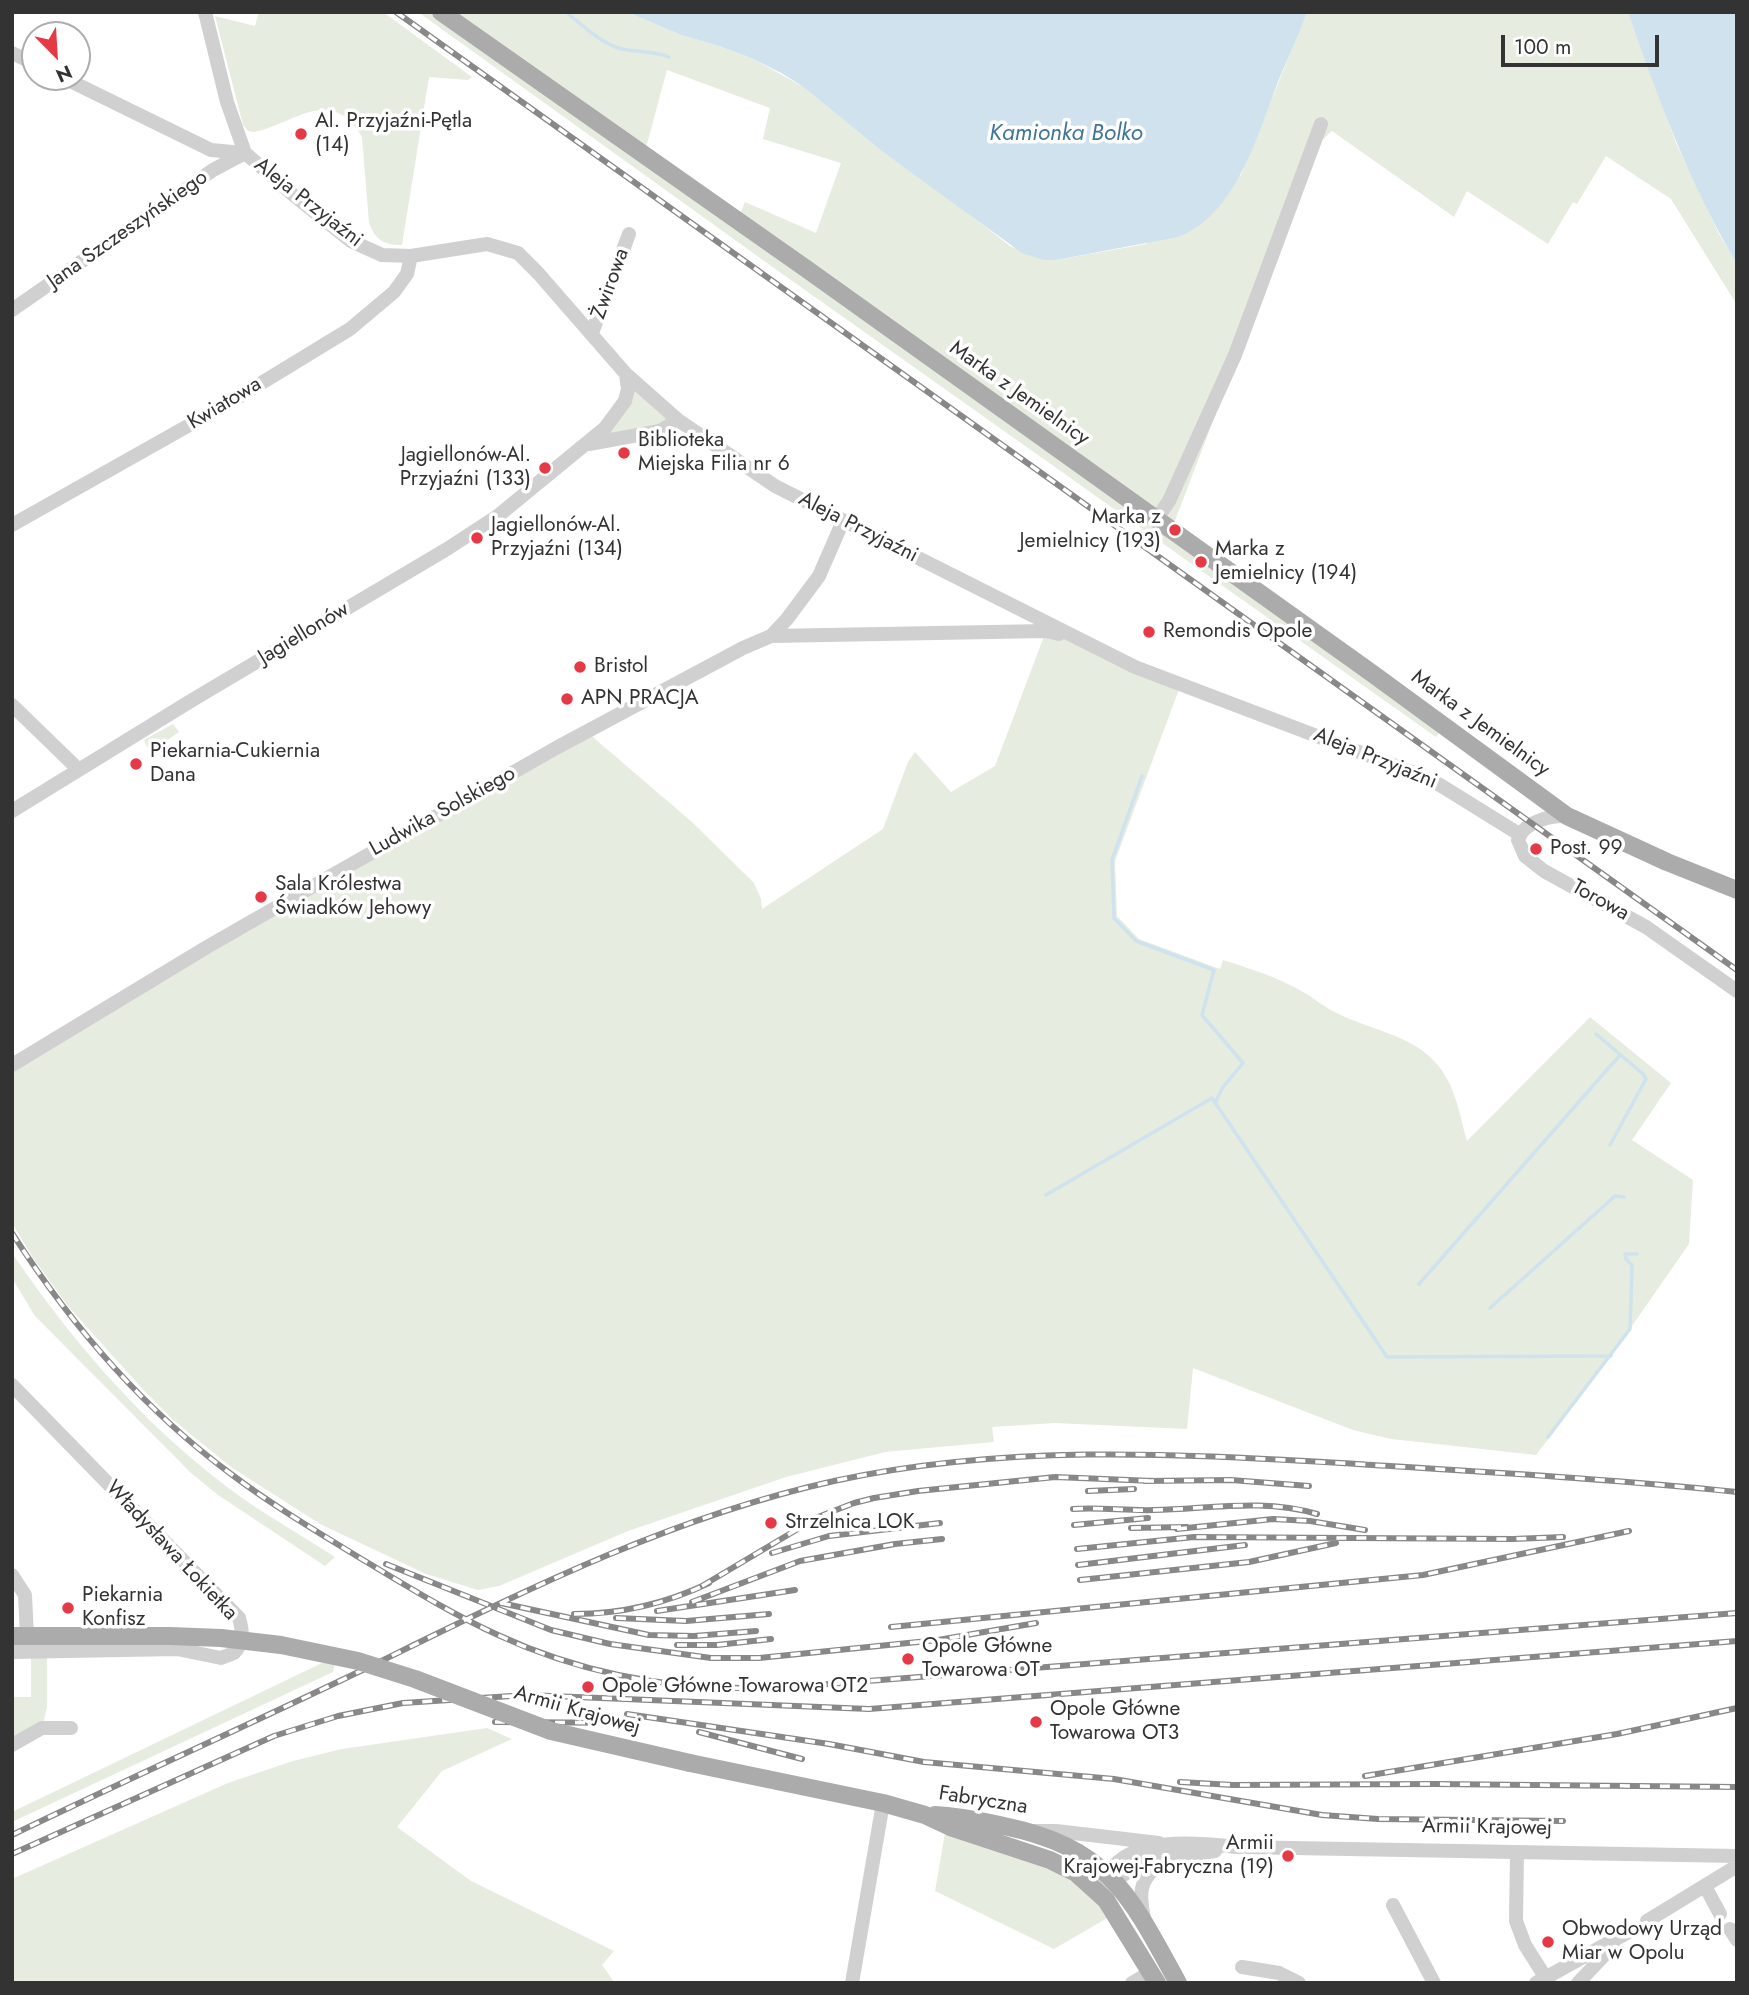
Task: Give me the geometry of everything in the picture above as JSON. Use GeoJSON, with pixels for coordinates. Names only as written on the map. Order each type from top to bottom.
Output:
{"type":"FeatureCollection","features":[{"type":"Feature","properties":{"kind":"main road","name":"Marka z Jemielnicy"},"geometry":{"type":"LineString","coordinates":[[441,12],[738,220],[1373,674],[1567,817],[1737,890]]}},
{"type":"Feature","properties":{"kind":"main road","name":"Armii Krajowej"},"geometry":{"type":"LineString","coordinates":[[19,1636],[221,1638],[290,1646],[358,1661],[415,1679],[551,1731],[883,1803],[925,1815]]}},
{"type":"Feature","properties":{"kind":"main road","name":"Fabryczna"},"geometry":{"type":"LineString","coordinates":[[925,1815],[953,1815],[1029,1831],[1073,1849],[1112,1877],[1145,1923],[1178,1983]]}},
{"type":"Feature","properties":{"kind":"main road","name":"Fabryczna"},"geometry":{"type":"LineString","coordinates":[[925,1815],[973,1835],[1050,1860],[1076,1873],[1098,1892],[1116,1914],[1154,1977]]}},
{"type":"Feature","properties":{"kind":"street","name":"Aleja Przyjaźni"},"geometry":{"type":"LineString","coordinates":[[205,12],[227,102],[245,153],[351,241],[382,255],[411,256],[478,244],[497,245],[511,250],[531,265],[626,374],[678,419],[775,486],[1135,667],[1419,775],[1519,834]]}},
{"type":"Feature","properties":{"kind":"street"},"geometry":{"type":"LineString","coordinates":[[91,91],[211,149],[245,153]]}},
{"type":"Feature","properties":{"kind":"street"},"geometry":{"type":"LineString","coordinates":[[1157,520],[1190,457],[1235,355],[1321,124]]}},
{"type":"Feature","properties":{"kind":"street","name":"Jana Szczeszyńskiego"},"geometry":{"type":"LineString","coordinates":[[12,310],[213,170],[245,153]]}},
{"type":"Feature","properties":{"kind":"street","name":"Żwirowa"},"geometry":{"type":"LineString","coordinates":[[592,333],[629,234]]}},
{"type":"Feature","properties":{"kind":"street","name":"Kwiatowa"},"geometry":{"type":"LineString","coordinates":[[12,525],[232,401],[350,328],[394,292],[407,274],[411,256]]}},
{"type":"Feature","properties":{"kind":"street","name":"Jagiellonów"},"geometry":{"type":"LineString","coordinates":[[12,811],[499,515],[586,444],[621,409],[628,389],[626,374]]}},
{"type":"Feature","properties":{"kind":"street","name":"Jagiellonów"},"geometry":{"type":"LineString","coordinates":[[586,444],[660,431],[678,419]]}},
{"type":"Feature","properties":{"kind":"street","name":"Ludwika Solskiego"},"geometry":{"type":"LineString","coordinates":[[771,636],[819,576],[844,521]]}},
{"type":"Feature","properties":{"kind":"street","name":"Ludwika Solskiego"},"geometry":{"type":"LineString","coordinates":[[12,1065],[207,947],[348,866],[564,744],[743,648],[771,636],[1046,631],[1079,638]]}},
{"type":"Feature","properties":{"kind":"street"},"geometry":{"type":"LineString","coordinates":[[12,705],[79,770]]}},
{"type":"Feature","properties":{"kind":"street"},"geometry":{"type":"LineString","coordinates":[[1519,834],[1548,818],[1567,817]]}},
{"type":"Feature","properties":{"kind":"street","name":"Torowa"},"geometry":{"type":"LineString","coordinates":[[1519,834],[1519,847],[1534,864],[1646,927],[1737,991]]}},
{"type":"Feature","properties":{"kind":"street","name":"Władysława Łokietka"},"geometry":{"type":"LineString","coordinates":[[12,1385],[239,1618],[242,1633],[238,1648],[228,1657],[221,1658],[177,1649],[12,1651]]}},
{"type":"Feature","properties":{"kind":"street"},"geometry":{"type":"LineString","coordinates":[[12,1575],[25,1595],[19,1636]]}},
{"type":"Feature","properties":{"kind":"street"},"geometry":{"type":"LineString","coordinates":[[12,1745],[42,1728],[71,1728]]}},
{"type":"Feature","properties":{"kind":"street"},"geometry":{"type":"LineString","coordinates":[[852,1983],[883,1803]]}},
{"type":"Feature","properties":{"kind":"street"},"geometry":{"type":"LineString","coordinates":[[1029,1831],[1056,1831],[1165,1851],[1142,1887],[1140,1901],[1145,1923]]}},
{"type":"Feature","properties":{"kind":"street","name":"Armii Krajowej"},"geometry":{"type":"LineString","coordinates":[[1098,1892],[1112,1877],[1165,1851],[1200,1844],[1237,1847],[1737,1856]]}},
{"type":"Feature","properties":{"kind":"street"},"geometry":{"type":"LineString","coordinates":[[1517,1852],[1516,1921],[1544,1981],[1629,1931],[1578,1983]]}},
{"type":"Feature","properties":{"kind":"street"},"geometry":{"type":"LineString","coordinates":[[1647,1921],[1737,1866]]}},
{"type":"Feature","properties":{"kind":"street"},"geometry":{"type":"LineString","coordinates":[[1704,1886],[1720,1914]]}},
{"type":"Feature","properties":{"kind":"street"},"geometry":{"type":"LineString","coordinates":[[1393,1905],[1434,1983]]}},
{"type":"Feature","properties":{"kind":"street"},"geometry":{"type":"LineString","coordinates":[[1242,1967],[1279,1973],[1299,1983]]}},
{"type":"Feature","properties":{"kind":"street"},"geometry":{"type":"LineString","coordinates":[[1132,1983],[1154,1977]]}},
{"type":"Feature","properties":{"kind":"shaded area"},"geometry":{"type":"Polygon","coordinates":[[[259,12],[383,12],[472,77],[468,80],[429,77],[402,245],[381,240],[371,228],[362,137],[350,121],[338,113],[325,110],[298,116],[254,132],[248,131],[243,125],[215,16],[255,26],[259,12]]]}},
{"type":"Feature","properties":{"kind":"shaded area"},"geometry":{"type":"Polygon","coordinates":[[[418,12],[627,12],[681,35],[751,58],[802,86],[883,152],[1010,246],[1044,260],[1056,260],[1146,244],[1241,175],[1307,12],[1628,12],[1676,143],[1719,234],[1737,264],[1737,305],[1671,199],[1606,156],[1577,204],[1573,202],[1548,244],[1467,191],[1454,217],[1332,131],[1320,142],[1171,531],[1444,725],[1436,737],[418,12]],[[667,70],[644,155],[738,219],[745,202],[816,233],[841,163],[763,139],[770,108],[667,70]]]}},
{"type":"Feature","properties":{"kind":"shaded area"},"geometry":{"type":"Polygon","coordinates":[[[628,383],[678,420],[586,444],[605,428],[628,383]]]}},
{"type":"Feature","properties":{"kind":"shaded area"},"geometry":{"type":"Polygon","coordinates":[[[1049,623],[1181,684],[1115,861],[1117,916],[1139,939],[1220,969],[1223,960],[1264,974],[1294,987],[1347,1018],[1413,1045],[1442,1070],[1456,1099],[1467,1141],[1590,1017],[1671,1083],[1632,1140],[1693,1180],[1689,1244],[1611,1356],[1536,1455],[1391,1439],[1353,1430],[1193,1368],[1187,1429],[1055,1423],[992,1427],[994,1442],[885,1452],[786,1477],[628,1531],[499,1586],[478,1590],[426,1574],[320,1524],[231,1467],[172,1419],[138,1384],[68,1306],[33,1258],[12,1223],[12,1065],[587,732],[692,822],[754,883],[762,909],[883,829],[908,762],[915,752],[951,792],[995,766],[1049,623]]]}},
{"type":"Feature","properties":{"kind":"shaded area"},"geometry":{"type":"Polygon","coordinates":[[[173,724],[179,732],[152,751],[147,747],[144,740],[173,724]]]}},
{"type":"Feature","properties":{"kind":"shaded area"},"geometry":{"type":"Polygon","coordinates":[[[12,1253],[89,1355],[147,1418],[178,1447],[245,1500],[335,1557],[325,1566],[218,1495],[191,1473],[35,1316],[12,1278],[12,1253]]]}},
{"type":"Feature","properties":{"kind":"shaded area"},"geometry":{"type":"Polygon","coordinates":[[[47,1649],[47,1707],[42,1728],[12,1745],[12,1697],[31,1697],[31,1650],[47,1649]]]}},
{"type":"Feature","properties":{"kind":"shaded area"},"geometry":{"type":"Polygon","coordinates":[[[336,1659],[333,1672],[12,1822],[12,1812],[322,1663],[336,1659]]]}},
{"type":"Feature","properties":{"kind":"shaded area"},"geometry":{"type":"Polygon","coordinates":[[[487,1728],[512,1739],[442,1771],[397,1827],[471,1881],[614,1951],[602,1965],[615,1983],[12,1983],[12,1879],[228,1783],[293,1761],[342,1749],[487,1728]]]}},
{"type":"Feature","properties":{"kind":"shaded area"},"geometry":{"type":"Polygon","coordinates":[[[945,1833],[1013,1853],[1056,1871],[1093,1899],[1109,1917],[1054,1949],[935,1891],[945,1833]]]}},
{"type":"Feature","properties":{"kind":"water","name":"Kamionka Bolko"},"geometry":{"type":"Polygon","coordinates":[[[627,12],[1307,12],[1254,146],[1231,191],[1216,210],[1199,226],[1178,237],[1044,260],[1022,253],[883,152],[802,86],[783,74],[751,58],[681,35],[627,12]]]}},
{"type":"Feature","properties":{"kind":"water"},"geometry":{"type":"Polygon","coordinates":[[[1628,12],[1737,12],[1737,264],[1704,204],[1676,141],[1628,12]]]}},
{"type":"Feature","properties":{"kind":"waterway"},"geometry":{"type":"LineString","coordinates":[[566,12],[611,45],[624,50],[657,53],[669,57]]}},
{"type":"Feature","properties":{"kind":"waterway"},"geometry":{"type":"LineString","coordinates":[[1142,776],[1112,860],[1114,918],[1136,941],[1214,970],[1202,1015],[1243,1063],[1223,1087],[1215,1103]]}},
{"type":"Feature","properties":{"kind":"waterway"},"geometry":{"type":"LineString","coordinates":[[1596,1034],[1646,1079],[1610,1145]]}},
{"type":"Feature","properties":{"kind":"waterway"},"geometry":{"type":"LineString","coordinates":[[1419,1284],[1620,1055]]}},
{"type":"Feature","properties":{"kind":"waterway"},"geometry":{"type":"LineString","coordinates":[[1046,1195],[1212,1098],[1387,1357],[1611,1356]]}},
{"type":"Feature","properties":{"kind":"waterway"},"geometry":{"type":"LineString","coordinates":[[1490,1308],[1615,1196],[1624,1197]]}},
{"type":"Feature","properties":{"kind":"waterway"},"geometry":{"type":"LineString","coordinates":[[1548,1437],[1630,1329],[1632,1265],[1625,1254],[1637,1254]]}},
{"type":"Feature","properties":{"kind":"railway"},"geometry":{"type":"LineString","coordinates":[[396,12],[1737,970]]}},
{"type":"Feature","properties":{"kind":"railway"},"geometry":{"type":"LineString","coordinates":[[12,1233],[59,1300],[111,1364],[168,1422],[231,1474],[311,1528],[463,1617],[533,1650],[605,1672],[678,1685],[791,1687],[1737,1613]]}},
{"type":"Feature","properties":{"kind":"railway"},"geometry":{"type":"LineString","coordinates":[[12,1835],[598,1559],[714,1515],[834,1481],[965,1461],[1095,1454],[1291,1460],[1642,1483],[1737,1492]]}},
{"type":"Feature","properties":{"kind":"railway"},"geometry":{"type":"LineString","coordinates":[[702,1586],[818,1517],[874,1498],[1055,1477],[1153,1481]]}},
{"type":"Feature","properties":{"kind":"railway"},"geometry":{"type":"LineString","coordinates":[[1144,1481],[1231,1480],[1309,1486]]}},
{"type":"Feature","properties":{"kind":"railway"},"geometry":{"type":"LineString","coordinates":[[1088,1491],[1134,1489]]}},
{"type":"Feature","properties":{"kind":"railway"},"geometry":{"type":"LineString","coordinates":[[1073,1509],[1154,1510],[1256,1505],[1317,1514]]}},
{"type":"Feature","properties":{"kind":"railway"},"geometry":{"type":"LineString","coordinates":[[1074,1525],[1148,1518]]}},
{"type":"Feature","properties":{"kind":"railway"},"geometry":{"type":"LineString","coordinates":[[1177,1529],[1273,1519],[1310,1521],[1365,1530]]}},
{"type":"Feature","properties":{"kind":"railway"},"geometry":{"type":"LineString","coordinates":[[772,1553],[829,1536],[940,1523]]}},
{"type":"Feature","properties":{"kind":"railway"},"geometry":{"type":"LineString","coordinates":[[1131,1528],[1187,1527]]}},
{"type":"Feature","properties":{"kind":"railway"},"geometry":{"type":"LineString","coordinates":[[891,1627],[1423,1575],[1629,1531]]}},
{"type":"Feature","properties":{"kind":"railway"},"geometry":{"type":"LineString","coordinates":[[1077,1549],[1194,1537],[1563,1537]]}},
{"type":"Feature","properties":{"kind":"railway"},"geometry":{"type":"LineString","coordinates":[[692,1602],[800,1561],[895,1544],[942,1539]]}},
{"type":"Feature","properties":{"kind":"railway"},"geometry":{"type":"LineString","coordinates":[[1080,1580],[1249,1562],[1336,1543]]}},
{"type":"Feature","properties":{"kind":"railway"},"geometry":{"type":"LineString","coordinates":[[1078,1565],[1245,1545]]}},
{"type":"Feature","properties":{"kind":"railway"},"geometry":{"type":"LineString","coordinates":[[386,1564],[551,1630],[610,1644],[711,1658],[759,1658],[938,1640],[1036,1623]]}},
{"type":"Feature","properties":{"kind":"railway"},"geometry":{"type":"LineString","coordinates":[[574,1614],[643,1606],[676,1597],[709,1583]]}},
{"type":"Feature","properties":{"kind":"railway"},"geometry":{"type":"LineString","coordinates":[[657,1611],[795,1590]]}},
{"type":"Feature","properties":{"kind":"railway"},"geometry":{"type":"LineString","coordinates":[[501,1603],[649,1635],[694,1636],[756,1631]]}},
{"type":"Feature","properties":{"kind":"railway"},"geometry":{"type":"LineString","coordinates":[[616,1618],[686,1621],[769,1614]]}},
{"type":"Feature","properties":{"kind":"railway"},"geometry":{"type":"LineString","coordinates":[[677,1645],[717,1645],[771,1639]]}},
{"type":"Feature","properties":{"kind":"railway"},"geometry":{"type":"LineString","coordinates":[[12,1854],[274,1736],[338,1716],[403,1703],[527,1695],[869,1709],[1737,1641]]}},
{"type":"Feature","properties":{"kind":"railway"},"geometry":{"type":"LineString","coordinates":[[1365,1776],[1617,1734],[1737,1708]]}},
{"type":"Feature","properties":{"kind":"railway"},"geometry":{"type":"LineString","coordinates":[[627,1714],[829,1744],[924,1762],[1114,1779],[1322,1815],[1378,1819],[1563,1821]]}},
{"type":"Feature","properties":{"kind":"railway"},"geometry":{"type":"LineString","coordinates":[[495,1722],[639,1723]]}},
{"type":"Feature","properties":{"kind":"railway"},"geometry":{"type":"LineString","coordinates":[[699,1732],[802,1759]]}},
{"type":"Feature","properties":{"kind":"railway"},"geometry":{"type":"LineString","coordinates":[[1180,1782],[1233,1785],[1737,1787]]}},
{"type":"Feature","properties":{"kind":"place","name":"Al. Przyjaźni-Pętla (14)"},"geometry":{"type":"Point","coordinates":[301,134]}},
{"type":"Feature","properties":{"kind":"place","name":"Biblioteka Miejska Filia nr 6"},"geometry":{"type":"Point","coordinates":[624,453]}},
{"type":"Feature","properties":{"kind":"place","name":"Jagiellonów-Al. Przyjaźni (133)"},"geometry":{"type":"Point","coordinates":[545,468]}},
{"type":"Feature","properties":{"kind":"place","name":"Marka z Jemielnicy (193)"},"geometry":{"type":"Point","coordinates":[1175,530]}},
{"type":"Feature","properties":{"kind":"place","name":"Jagiellonów-Al. Przyjaźni (134)"},"geometry":{"type":"Point","coordinates":[477,538]}},
{"type":"Feature","properties":{"kind":"place","name":"Marka z Jemielnicy (194)"},"geometry":{"type":"Point","coordinates":[1201,562]}},
{"type":"Feature","properties":{"kind":"place","name":"Remondis Opole"},"geometry":{"type":"Point","coordinates":[1149,632]}},
{"type":"Feature","properties":{"kind":"place","name":"Bristol"},"geometry":{"type":"Point","coordinates":[580,667]}},
{"type":"Feature","properties":{"kind":"place","name":"APN PRACJA"},"geometry":{"type":"Point","coordinates":[567,699]}},
{"type":"Feature","properties":{"kind":"place","name":"Piekarnia-Cukiernia Dana"},"geometry":{"type":"Point","coordinates":[136,764]}},
{"type":"Feature","properties":{"kind":"place","name":"Post. 99"},"geometry":{"type":"Point","coordinates":[1536,849]}},
{"type":"Feature","properties":{"kind":"place","name":"Sala Królestwa Świadków Jehowy"},"geometry":{"type":"Point","coordinates":[261,897]}},
{"type":"Feature","properties":{"kind":"place","name":"Strzelnica LOK"},"geometry":{"type":"Point","coordinates":[771,1523]}},
{"type":"Feature","properties":{"kind":"place","name":"Piekarnia Konfisz"},"geometry":{"type":"Point","coordinates":[68,1608]}},
{"type":"Feature","properties":{"kind":"place","name":"Opole Główne Towarowa OT"},"geometry":{"type":"Point","coordinates":[908,1659]}},
{"type":"Feature","properties":{"kind":"place","name":"Opole Główne Towarowa OT2"},"geometry":{"type":"Point","coordinates":[588,1687]}},
{"type":"Feature","properties":{"kind":"place","name":"Opole Główne Towarowa OT3"},"geometry":{"type":"Point","coordinates":[1036,1722]}},
{"type":"Feature","properties":{"kind":"place","name":"Armii Krajowej-Fabryczna (19)"},"geometry":{"type":"Point","coordinates":[1288,1856]}},
{"type":"Feature","properties":{"kind":"place","name":"Obwodowy Urząd Miar w Opolu"},"geometry":{"type":"Point","coordinates":[1548,1942]}}]}
